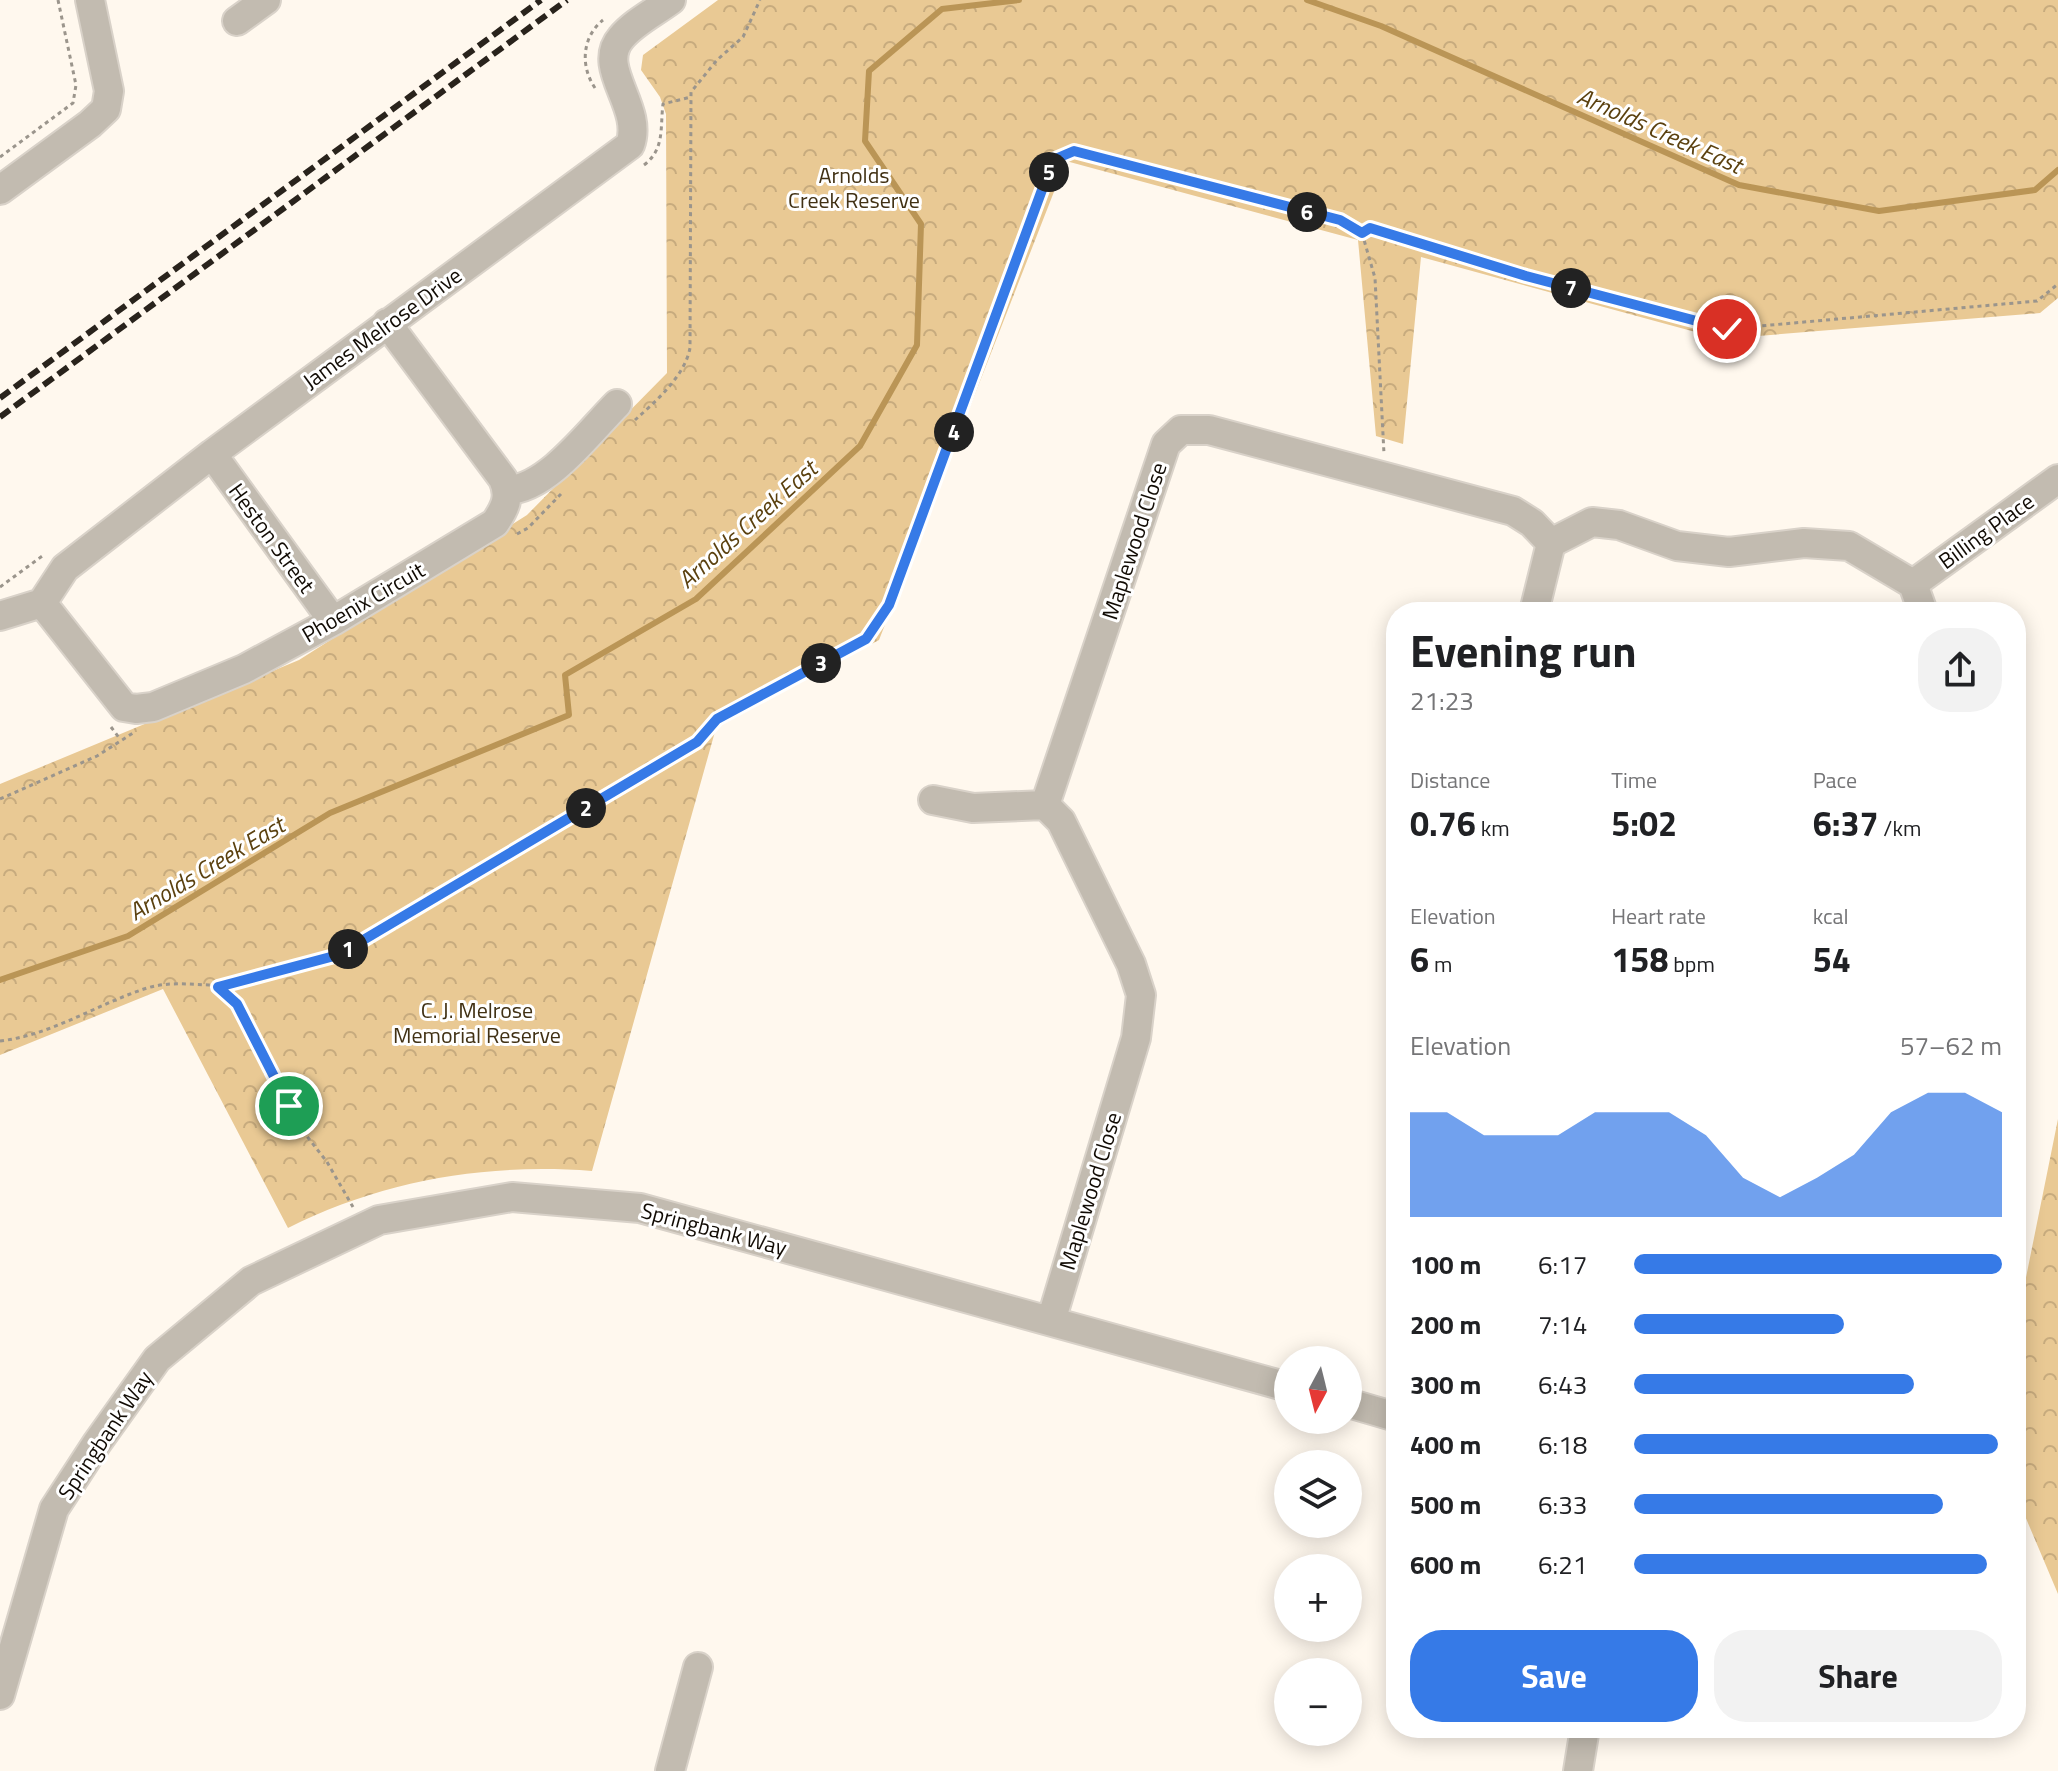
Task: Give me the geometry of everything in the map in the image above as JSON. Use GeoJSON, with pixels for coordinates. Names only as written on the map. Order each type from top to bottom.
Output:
{"type":"FeatureCollection","features":[{"type":"Feature","properties":{"kind":"street"},"geometry":{"type":"LineString","coordinates":[[0,190],[106,109],[109,91],[90,0]]}},
{"type":"Feature","properties":{"kind":"street"},"geometry":{"type":"LineString","coordinates":[[237,21],[266,0]]}},
{"type":"Feature","properties":{"kind":"street","name":"James Melrose Drive"},"geometry":{"type":"LineString","coordinates":[[42,603],[65,568],[212,454],[630,145],[634,133],[633,116],[614,71],[615,47],[622,36],[671,0]]}},
{"type":"Feature","properties":{"kind":"street"},"geometry":{"type":"LineString","coordinates":[[387,323],[503,479],[508,490],[523,489],[550,471],[617,404]]}},
{"type":"Feature","properties":{"kind":"street","name":"Maplewood Close"},"geometry":{"type":"LineString","coordinates":[[1051,1321],[1136,1038],[1141,995],[1131,964],[1061,821],[1045,805],[1166,444],[1181,430],[1209,430],[1513,511],[1532,523],[1551,543]]}},
{"type":"Feature","properties":{"kind":"street","name":"Heston Street"},"geometry":{"type":"LineString","coordinates":[[212,454],[333,621]]}},
{"type":"Feature","properties":{"kind":"street","name":"Billing Place"},"geometry":{"type":"LineString","coordinates":[[1913,584],[2058,479]]}},
{"type":"Feature","properties":{"kind":"street","name":"Phoenix Circuit"},"geometry":{"type":"LineString","coordinates":[[42,603],[124,707],[153,707],[244,669],[333,621],[495,523],[505,508],[508,490]]}},
{"type":"Feature","properties":{"kind":"street"},"geometry":{"type":"LineString","coordinates":[[1536,602],[1551,543],[1592,522],[1619,525],[1677,546],[1729,552],[1804,543],[1849,546],[1913,584],[1919,602]]}},
{"type":"Feature","properties":{"kind":"street"},"geometry":{"type":"LineString","coordinates":[[0,616],[42,603]]}},
{"type":"Feature","properties":{"kind":"street"},"geometry":{"type":"LineString","coordinates":[[933,800],[973,808],[1045,805]]}},
{"type":"Feature","properties":{"kind":"street","name":"Springbank Way"},"geometry":{"type":"LineString","coordinates":[[0,1695],[54,1509],[157,1359],[251,1281],[379,1220],[512,1197],[640,1208],[1274,1383]]}},
{"type":"Feature","properties":{"kind":"street"},"geometry":{"type":"LineString","coordinates":[[1362,1407],[1386,1414]]}},
{"type":"Feature","properties":{"kind":"street"},"geometry":{"type":"LineString","coordinates":[[670,1771],[698,1667]]}},
{"type":"Feature","properties":{"kind":"street"},"geometry":{"type":"LineString","coordinates":[[1578,1771],[1583,1738]]}},
{"type":"Feature","properties":{"kind":"path"},"geometry":{"type":"LineString","coordinates":[[0,157],[73,103],[76,85],[58,0]]}},
{"type":"Feature","properties":{"kind":"path"},"geometry":{"type":"LineString","coordinates":[[0,1041],[25,1038],[150,987],[195,982],[218,987],[338,955],[697,742],[717,719],[866,639],[889,605],[1053,160],[1074,151],[1340,220],[1362,233],[1375,278],[1385,478]]}},
{"type":"Feature","properties":{"kind":"path"},"geometry":{"type":"LineString","coordinates":[[1362,233],[1370,228],[1526,276],[1727,329],[2037,301],[2058,284]]}},
{"type":"Feature","properties":{"kind":"path"},"geometry":{"type":"LineString","coordinates":[[218,987],[237,1004],[302,1130],[327,1162],[350,1201]]}},
{"type":"Feature","properties":{"kind":"green space","name":"Arnolds Creek Reserve"},"geometry":{"type":"Polygon","coordinates":[[[718,0],[2058,0],[2058,298],[2040,313],[1721,339],[1421,257],[1403,444],[1376,436],[1358,240],[1066,161],[879,640],[716,728],[592,1171],[513,1170],[436,1178],[361,1198],[288,1228],[163,989],[0,1055],[0,784],[299,660],[527,515],[667,373],[666,114],[660,97],[641,70],[643,55],[718,0]]]}},
{"type":"Feature","properties":{"kind":"green space"},"geometry":{"type":"Polygon","coordinates":[[[2058,1119],[2058,1594],[2026,1518],[2026,1277],[2058,1119]]]}},
{"type":"Feature","properties":{"kind":"waterway","name":"Arnolds Creek East"},"geometry":{"type":"LineString","coordinates":[[0,980],[128,936],[330,813],[569,715],[565,675],[696,599],[860,446],[917,345],[921,224],[865,141],[869,71],[942,9],[1019,0]]}},
{"type":"Feature","properties":{"kind":"waterway","name":"Arnolds Creek East"},"geometry":{"type":"LineString","coordinates":[[1307,0],[1381,26],[1739,185],[1879,211],[2035,190],[2058,170]]}},
{"type":"Feature","properties":{"kind":"railway"},"geometry":{"type":"LineString","coordinates":[[0,398],[541,0]]}},
{"type":"Feature","properties":{"kind":"railway"},"geometry":{"type":"LineString","coordinates":[[0,417],[567,0]]}},
{"type":"Feature","properties":{"kind":"route"},"geometry":{"type":"LineString","coordinates":[[289,1106],[237,1004],[218,987],[338,955],[697,742],[717,719],[866,639],[889,605],[1053,160],[1074,151],[1340,220],[1362,233],[1370,228],[1526,276],[1727,329]]}},
{"type":"Feature","properties":{"kind":"park label","name":"C. J. Melrose Memorial Reserve"},"geometry":{"type":"Point","coordinates":[477,1022]}}]}
